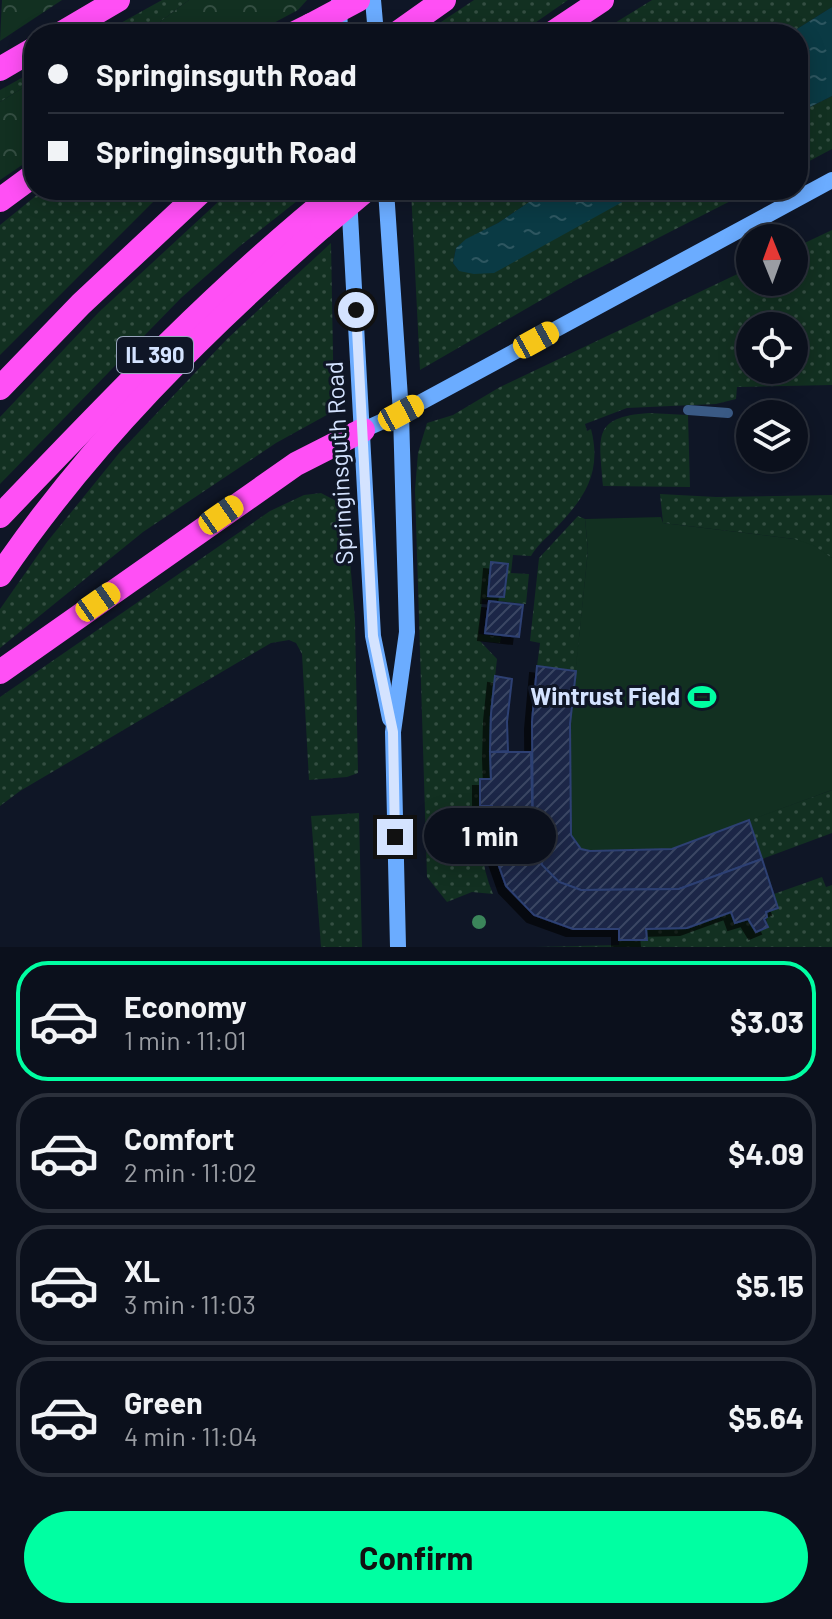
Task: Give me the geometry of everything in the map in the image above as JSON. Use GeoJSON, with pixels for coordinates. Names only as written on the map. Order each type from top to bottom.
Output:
{"type":"FeatureCollection","features":[{"type":"Feature","properties":{"kind":"highway"},"geometry":{"type":"LineString","coordinates":[[77,24],[118,0]]}},
{"type":"Feature","properties":{"kind":"highway"},"geometry":{"type":"LineString","coordinates":[[312,24],[358,0]]}},
{"type":"Feature","properties":{"kind":"highway"},"geometry":{"type":"LineString","coordinates":[[409,24],[444,0]]}},
{"type":"Feature","properties":{"kind":"highway"},"geometry":{"type":"LineString","coordinates":[[566,24],[602,0]]}},
{"type":"Feature","properties":{"kind":"highway"},"geometry":{"type":"LineString","coordinates":[[0,69],[24,55]]}},
{"type":"Feature","properties":{"kind":"highway"},"geometry":{"type":"LineString","coordinates":[[0,200],[24,182]]}},
{"type":"Feature","properties":{"kind":"highway"},"geometry":{"type":"LineString","coordinates":[[0,388],[93,293],[192,200]]}},
{"type":"Feature","properties":{"kind":"highway"},"geometry":{"type":"LineString","coordinates":[[0,575],[41,516],[110,433],[182,356],[260,281],[327,207]]}},
{"type":"Feature","properties":{"kind":"highway","name":"IL 390"},"geometry":{"type":"LineString","coordinates":[[0,516],[182,328],[327,207]]}},
{"type":"Feature","properties":{"kind":"highway"},"geometry":{"type":"LineString","coordinates":[[0,672],[296,464],[363,430]]}},
{"type":"Feature","properties":{"kind":"street"},"geometry":{"type":"LineString","coordinates":[[338,0],[339,24]]}},
{"type":"Feature","properties":{"kind":"street"},"geometry":{"type":"LineString","coordinates":[[373,0],[375,24]]}},
{"type":"Feature","properties":{"kind":"street"},"geometry":{"type":"LineString","coordinates":[[808,193],[832,180]]}},
{"type":"Feature","properties":{"kind":"street","name":"Springinsguth Road"},"geometry":{"type":"LineString","coordinates":[[350,200],[373,636],[393,732]]}},
{"type":"Feature","properties":{"kind":"street","name":"Springinsguth Road"},"geometry":{"type":"LineString","coordinates":[[387,200],[401,413],[407,632],[393,732],[398,947]]}},
{"type":"Feature","properties":{"kind":"street"},"geometry":{"type":"LineString","coordinates":[[363,430],[401,413],[795,200]]}},
{"type":"Feature","properties":{"kind":"lane"},"geometry":{"type":"LineString","coordinates":[[688,410],[728,413]]}},
{"type":"Feature","properties":{"kind":"green space"},"geometry":{"type":"Polygon","coordinates":[[[2,0],[62,0],[24,24],[0,41],[2,0]]]}},
{"type":"Feature","properties":{"kind":"green space"},"geometry":{"type":"Polygon","coordinates":[[[162,0],[189,0],[157,24],[119,24],[162,0]]]}},
{"type":"Feature","properties":{"kind":"green space"},"geometry":{"type":"Polygon","coordinates":[[[189,0],[307,0],[298,10],[272,24],[157,24],[189,0]]]}},
{"type":"Feature","properties":{"kind":"green space"},"geometry":{"type":"Polygon","coordinates":[[[474,0],[568,0],[533,24],[438,24],[474,0]]]}},
{"type":"Feature","properties":{"kind":"green space"},"geometry":{"type":"Polygon","coordinates":[[[652,0],[832,0],[832,7],[805,24],[613,24],[652,0]]]}},
{"type":"Feature","properties":{"kind":"green space"},"geometry":{"type":"Polygon","coordinates":[[[24,77],[24,87],[0,102],[0,90],[24,77]]]}},
{"type":"Feature","properties":{"kind":"green space"},"geometry":{"type":"Polygon","coordinates":[[[24,87],[24,164],[0,180],[0,102],[24,87]]]}},
{"type":"Feature","properties":{"kind":"green space"},"geometry":{"type":"Polygon","coordinates":[[[832,96],[832,149],[808,162],[808,108],[832,96]]]}},
{"type":"Feature","properties":{"kind":"green space"},"geometry":{"type":"Polygon","coordinates":[[[31,200],[155,200],[0,355],[0,225],[31,200]]]}},
{"type":"Feature","properties":{"kind":"green space"},"geometry":{"type":"Polygon","coordinates":[[[220,200],[298,200],[181,298],[0,484],[0,417],[99,312],[220,200]]]}},
{"type":"Feature","properties":{"kind":"green space"},"geometry":{"type":"Polygon","coordinates":[[[412,200],[532,200],[456,248],[453,263],[459,271],[624,200],[732,200],[574,281],[420,370],[412,200]]]}},
{"type":"Feature","properties":{"kind":"green space"},"geometry":{"type":"Polygon","coordinates":[[[832,230],[832,385],[737,387],[736,399],[716,404],[627,408],[585,424],[587,431],[591,429],[594,460],[592,474],[581,498],[531,556],[513,555],[511,573],[529,574],[526,604],[482,599],[479,634],[501,637],[500,643],[480,641],[497,659],[491,714],[491,779],[480,780],[482,852],[493,894],[472,892],[447,902],[427,877],[415,490],[418,453],[427,423],[453,415],[500,387],[736,275],[736,296],[808,296],[808,241],[832,230]]]}},
{"type":"Feature","properties":{"kind":"green space"},"geometry":{"type":"Polygon","coordinates":[[[331,243],[334,411],[276,443],[143,532],[0,648],[0,609],[47,542],[120,452],[227,339],[331,243]]]}},
{"type":"Feature","properties":{"kind":"green space"},"geometry":{"type":"Polygon","coordinates":[[[649,413],[688,415],[690,487],[603,486],[601,443],[608,425],[616,419],[649,413]]]}},
{"type":"Feature","properties":{"kind":"green space"},"geometry":{"type":"Polygon","coordinates":[[[321,493],[342,504],[348,536],[355,620],[358,773],[347,777],[309,780],[302,654],[296,643],[289,640],[271,643],[20,791],[0,806],[0,697],[270,511],[304,495],[321,493]]]}},
{"type":"Feature","properties":{"kind":"green space"},"geometry":{"type":"Polygon","coordinates":[[[660,494],[716,497],[832,495],[832,558],[794,539],[663,523],[660,494]]]}},
{"type":"Feature","properties":{"kind":"green space"},"geometry":{"type":"Polygon","coordinates":[[[578,516],[585,519],[588,550],[576,671],[537,666],[540,643],[530,641],[539,558],[578,516]]]}},
{"type":"Feature","properties":{"kind":"green space","name":"Wintrust Field"},"geometry":{"type":"Polygon","coordinates":[[[661,517],[663,523],[794,539],[813,545],[832,558],[832,790],[672,849],[581,849],[571,835],[570,724],[588,550],[585,519],[661,517]]]}},
{"type":"Feature","properties":{"kind":"green space"},"geometry":{"type":"Polygon","coordinates":[[[832,790],[832,833],[762,859],[749,820],[832,790]]]}},
{"type":"Feature","properties":{"kind":"green space"},"geometry":{"type":"Polygon","coordinates":[[[359,813],[362,947],[321,947],[311,816],[359,813]]]}},
{"type":"Feature","properties":{"kind":"green space"},"geometry":{"type":"Polygon","coordinates":[[[822,877],[826,887],[832,885],[832,947],[535,947],[619,945],[619,940],[646,940],[646,929],[687,928],[731,912],[735,923],[748,919],[756,932],[767,927],[766,912],[778,908],[774,894],[822,877]]]}},
{"type":"Feature","properties":{"kind":"water"},"geometry":{"type":"Polygon","coordinates":[[[832,7],[832,96],[808,108],[808,24],[805,24],[832,7]]]}},
{"type":"Feature","properties":{"kind":"water"},"geometry":{"type":"Polygon","coordinates":[[[532,200],[626,200],[494,273],[459,271],[453,263],[456,248],[466,239],[498,223],[532,200]]]}},
{"type":"Feature","properties":{"kind":"building"},"geometry":{"type":"Polygon","coordinates":[[[491,562],[508,564],[504,597],[488,596],[491,562]]]}},
{"type":"Feature","properties":{"kind":"building"},"geometry":{"type":"Polygon","coordinates":[[[489,601],[523,605],[519,637],[485,633],[489,601]]]}},
{"type":"Feature","properties":{"kind":"building"},"geometry":{"type":"Polygon","coordinates":[[[537,666],[576,671],[570,724],[571,835],[581,849],[672,849],[749,820],[762,859],[679,889],[581,890],[559,882],[542,865],[533,844],[532,722],[537,666]]]}},
{"type":"Feature","properties":{"kind":"building"},"geometry":{"type":"Polygon","coordinates":[[[495,676],[512,679],[507,722],[508,751],[490,752],[491,714],[495,676]]]}},
{"type":"Feature","properties":{"kind":"building"},"geometry":{"type":"Polygon","coordinates":[[[490,752],[531,752],[533,844],[542,865],[559,882],[581,890],[679,889],[762,859],[778,908],[766,912],[764,919],[768,927],[756,932],[748,919],[735,923],[731,912],[687,928],[646,929],[647,940],[619,940],[619,929],[573,929],[534,915],[506,886],[494,852],[492,806],[480,806],[480,779],[491,779],[490,752]]]}},
{"type":"Feature","properties":{"kind":"place","name":"Wintrust Field"},"geometry":{"type":"Point","coordinates":[702,697]}},
{"type":"Feature","properties":{"kind":"route"},"geometry":{"type":"LineString","coordinates":[[356,310],[373,636],[393,732],[395,837]]}}]}
